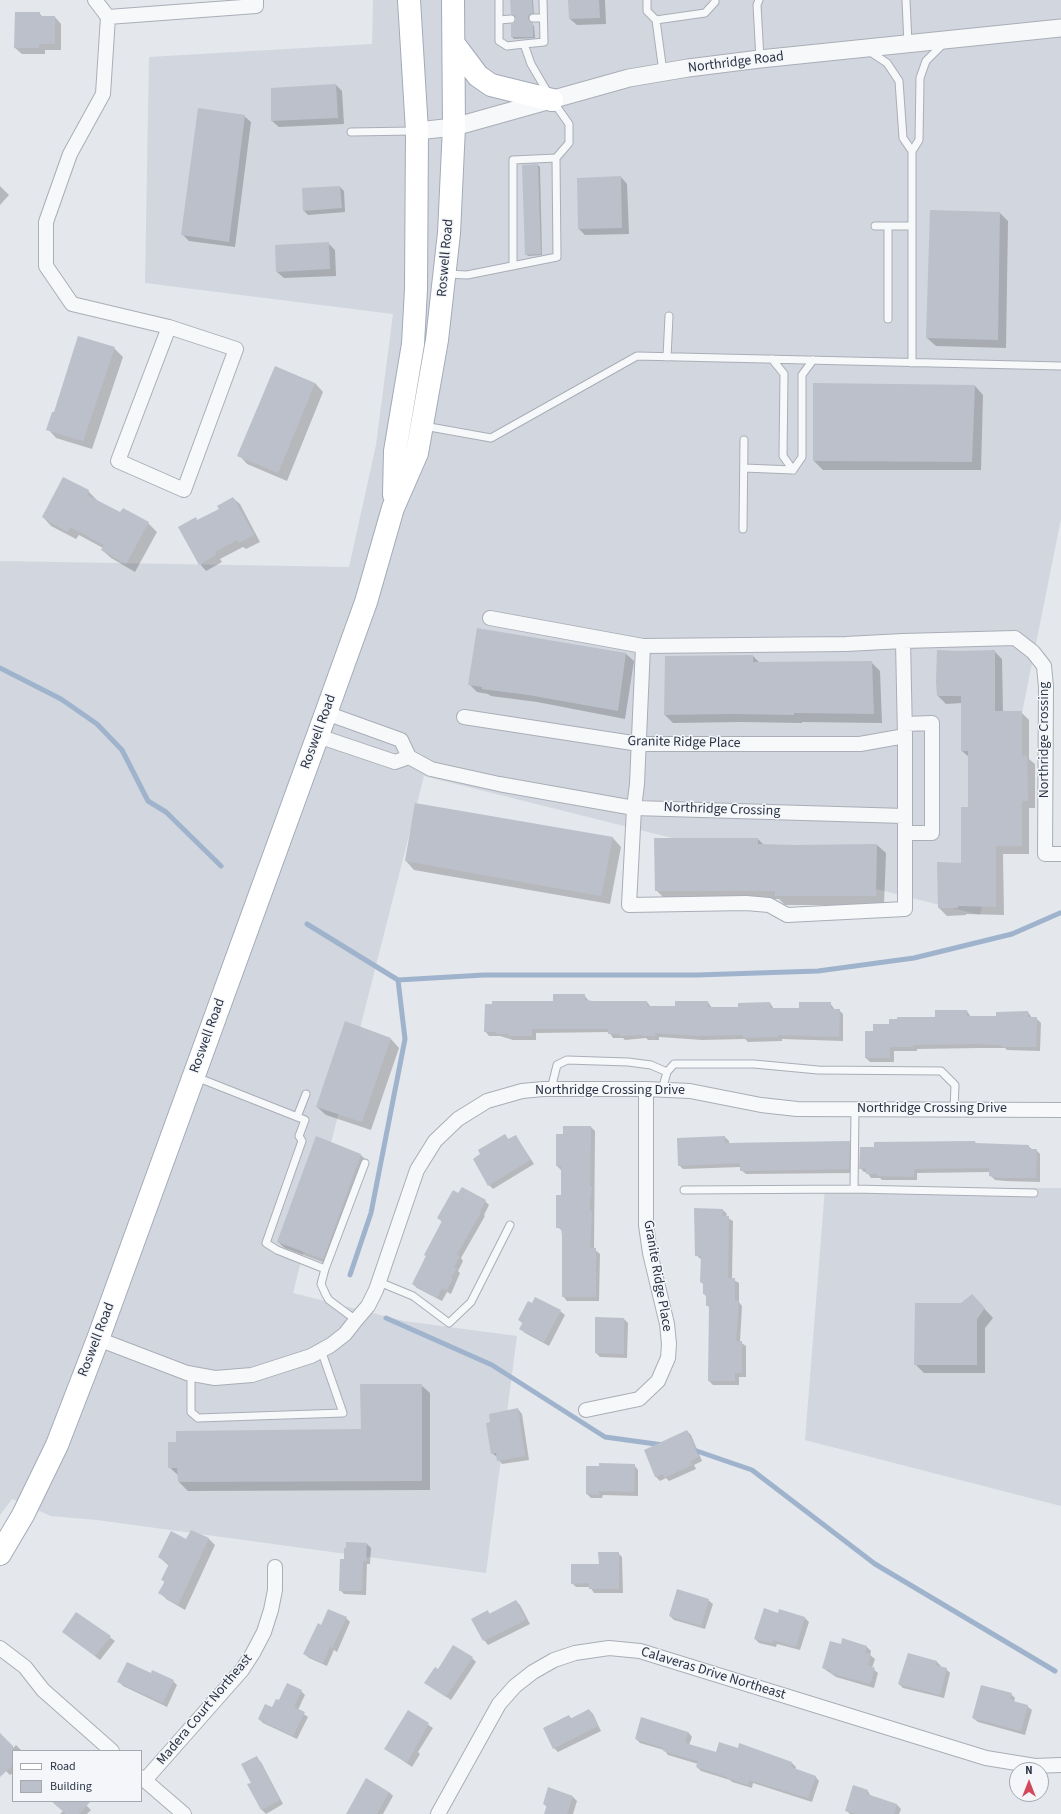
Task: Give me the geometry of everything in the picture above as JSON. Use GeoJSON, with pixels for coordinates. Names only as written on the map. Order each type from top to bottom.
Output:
{"type":"FeatureCollection","features":[{"type":"Feature","properties":{"kind":"main road","name":"Roswell Road"},"geometry":{"type":"LineString","coordinates":[[393,508],[395,450],[413,344],[416,289],[416,130],[409,0]]}},
{"type":"Feature","properties":{"kind":"main road","name":"Roswell Road"},"geometry":{"type":"LineString","coordinates":[[0,1554],[23,1515],[57,1445],[98,1339],[366,602],[393,508],[417,453],[437,340],[449,233],[454,127],[453,0]]}},
{"type":"Feature","properties":{"kind":"main road"},"geometry":{"type":"LineString","coordinates":[[454,34],[478,76],[491,85],[552,100]]}},
{"type":"Feature","properties":{"kind":"street"},"geometry":{"type":"LineString","coordinates":[[95,0],[108,17],[103,94],[70,154],[46,222],[46,266],[72,304],[169,327],[236,349],[184,490],[118,461],[169,327]]}},
{"type":"Feature","properties":{"kind":"street"},"geometry":{"type":"LineString","coordinates":[[108,17],[256,6],[256,0]]}},
{"type":"Feature","properties":{"kind":"street","name":"Northridge Road"},"geometry":{"type":"LineString","coordinates":[[416,130],[454,127],[629,78],[663,72],[760,59],[1061,28]]}},
{"type":"Feature","properties":{"kind":"street","name":"Northridge Crossing"},"geometry":{"type":"LineString","coordinates":[[490,618],[643,646],[846,644],[1015,638],[1033,652],[1044,666],[1046,687],[1045,854],[1061,854]]}},
{"type":"Feature","properties":{"kind":"street"},"geometry":{"type":"LineString","coordinates":[[643,646],[637,784],[634,808],[629,905],[746,903],[769,905],[787,915],[905,909],[905,730],[903,641]]}},
{"type":"Feature","properties":{"kind":"street"},"geometry":{"type":"LineString","coordinates":[[318,736],[395,762],[409,757],[401,740],[326,713]]}},
{"type":"Feature","properties":{"kind":"street","name":"Granite Ridge Place"},"geometry":{"type":"LineString","coordinates":[[464,717],[639,744],[860,744],[905,730]]}},
{"type":"Feature","properties":{"kind":"street"},"geometry":{"type":"LineString","coordinates":[[905,730],[932,723],[932,833],[905,833]]}},
{"type":"Feature","properties":{"kind":"street","name":"Northridge Crossing"},"geometry":{"type":"LineString","coordinates":[[409,757],[431,769],[499,784],[634,808],[905,816]]}},
{"type":"Feature","properties":{"kind":"street","name":"Northridge Crossing Drive"},"geometry":{"type":"LineString","coordinates":[[98,1339],[191,1374],[215,1378],[252,1375],[311,1356],[345,1334],[368,1306],[379,1282],[417,1170],[435,1142],[458,1119],[487,1101],[522,1091],[552,1089],[646,1089],[690,1091],[761,1105],[798,1109],[1061,1110]]}},
{"type":"Feature","properties":{"kind":"street","name":"Granite Ridge Place"},"geometry":{"type":"LineString","coordinates":[[586,1410],[639,1398],[658,1381],[668,1358],[669,1344],[667,1324],[650,1253],[646,1225],[646,1089]]}},
{"type":"Feature","properties":{"kind":"street","name":"Madera Court Northeast"},"geometry":{"type":"LineString","coordinates":[[143,1778],[242,1670],[254,1653],[264,1632],[271,1610],[275,1567]]}},
{"type":"Feature","properties":{"kind":"street"},"geometry":{"type":"LineString","coordinates":[[0,1648],[25,1667],[43,1690],[111,1750]]}},
{"type":"Feature","properties":{"kind":"street","name":"Calaveras Drive Northeast"},"geometry":{"type":"LineString","coordinates":[[438,1814],[499,1704],[515,1686],[533,1672],[554,1660],[575,1653],[609,1648],[640,1651],[986,1758],[1035,1766],[1061,1764]]}},
{"type":"Feature","properties":{"kind":"street"},"geometry":{"type":"LineString","coordinates":[[143,1778],[184,1814]]}},
{"type":"Feature","properties":{"kind":"lane"},"geometry":{"type":"LineString","coordinates":[[454,34],[461,0]]}},
{"type":"Feature","properties":{"kind":"lane"},"geometry":{"type":"LineString","coordinates":[[499,0],[499,41],[508,46],[544,42],[543,0]]}},
{"type":"Feature","properties":{"kind":"lane"},"geometry":{"type":"LineString","coordinates":[[646,0],[647,11],[656,20],[663,72]]}},
{"type":"Feature","properties":{"kind":"lane"},"geometry":{"type":"LineString","coordinates":[[656,20],[705,13],[715,2],[715,0]]}},
{"type":"Feature","properties":{"kind":"lane"},"geometry":{"type":"LineString","coordinates":[[759,0],[760,59]]}},
{"type":"Feature","properties":{"kind":"lane"},"geometry":{"type":"LineString","coordinates":[[906,0],[908,44]]}},
{"type":"Feature","properties":{"kind":"lane"},"geometry":{"type":"LineString","coordinates":[[533,18],[543,18]]}},
{"type":"Feature","properties":{"kind":"lane"},"geometry":{"type":"LineString","coordinates":[[499,20],[511,19]]}},
{"type":"Feature","properties":{"kind":"lane"},"geometry":{"type":"LineString","coordinates":[[912,151],[919,140],[920,78],[926,61],[947,40]]}},
{"type":"Feature","properties":{"kind":"lane"},"geometry":{"type":"LineString","coordinates":[[445,274],[467,275],[557,257],[556,158],[569,143],[569,124],[552,100],[531,64],[524,44]]}},
{"type":"Feature","properties":{"kind":"lane"},"geometry":{"type":"LineString","coordinates":[[864,49],[887,63],[899,81],[904,138],[912,151],[912,363]]}},
{"type":"Feature","properties":{"kind":"lane"},"geometry":{"type":"LineString","coordinates":[[351,132],[416,130]]}},
{"type":"Feature","properties":{"kind":"lane"},"geometry":{"type":"LineString","coordinates":[[513,266],[513,160],[556,158]]}},
{"type":"Feature","properties":{"kind":"lane"},"geometry":{"type":"LineString","coordinates":[[875,226],[912,226]]}},
{"type":"Feature","properties":{"kind":"lane"},"geometry":{"type":"LineString","coordinates":[[888,226],[888,319]]}},
{"type":"Feature","properties":{"kind":"lane"},"geometry":{"type":"LineString","coordinates":[[667,357],[669,316]]}},
{"type":"Feature","properties":{"kind":"lane"},"geometry":{"type":"LineString","coordinates":[[422,425],[491,438],[637,356],[1061,366]]}},
{"type":"Feature","properties":{"kind":"lane"},"geometry":{"type":"LineString","coordinates":[[772,359],[784,374],[783,456],[793,470]]}},
{"type":"Feature","properties":{"kind":"lane"},"geometry":{"type":"LineString","coordinates":[[793,470],[802,457],[802,375],[812,360]]}},
{"type":"Feature","properties":{"kind":"lane"},"geometry":{"type":"LineString","coordinates":[[743,529],[744,440]]}},
{"type":"Feature","properties":{"kind":"lane"},"geometry":{"type":"LineString","coordinates":[[744,468],[793,470]]}},
{"type":"Feature","properties":{"kind":"lane"},"geometry":{"type":"LineString","coordinates":[[552,1089],[558,1065],[567,1060],[628,1062],[651,1065],[667,1072]]}},
{"type":"Feature","properties":{"kind":"lane"},"geometry":{"type":"LineString","coordinates":[[662,1090],[667,1072],[674,1064],[754,1064],[818,1070],[941,1071],[955,1085],[954,1109]]}},
{"type":"Feature","properties":{"kind":"lane"},"geometry":{"type":"LineString","coordinates":[[194,1077],[306,1120],[299,1136],[302,1141],[266,1243],[277,1250],[325,1269]]}},
{"type":"Feature","properties":{"kind":"lane"},"geometry":{"type":"LineString","coordinates":[[297,1116],[306,1094]]}},
{"type":"Feature","properties":{"kind":"lane"},"geometry":{"type":"LineString","coordinates":[[854,1189],[856,1109]]}},
{"type":"Feature","properties":{"kind":"lane"},"geometry":{"type":"LineString","coordinates":[[356,1320],[326,1295],[321,1284],[325,1269],[364,1163]]}},
{"type":"Feature","properties":{"kind":"lane"},"geometry":{"type":"LineString","coordinates":[[684,1190],[854,1189],[1034,1193]]}},
{"type":"Feature","properties":{"kind":"lane"},"geometry":{"type":"LineString","coordinates":[[379,1282],[413,1296],[449,1323],[471,1302],[510,1225]]}},
{"type":"Feature","properties":{"kind":"lane"},"geometry":{"type":"LineString","coordinates":[[191,1374],[191,1412],[198,1418],[343,1413],[321,1350]]}},
{"type":"Feature","properties":{"kind":"shaded area"},"geometry":{"type":"Polygon","coordinates":[[[373,0],[1061,0],[1061,519],[987,887],[980,915],[424,776],[293,1293],[404,1321],[517,1336],[486,1573],[97,1520],[51,1516],[12,1499],[0,1515],[0,561],[349,567],[376,445],[393,314],[145,283],[149,57],[372,44],[373,0]]]}},
{"type":"Feature","properties":{"kind":"shaded area"},"geometry":{"type":"Polygon","coordinates":[[[825,1188],[1061,1188],[1061,1506],[805,1440],[825,1188]]]}},
{"type":"Feature","properties":{"kind":"building"},"geometry":{"type":"Polygon","coordinates":[[[510,0],[532,0],[533,13],[529,15],[528,18],[533,23],[533,37],[511,37],[511,24],[514,23],[516,19],[515,16],[511,14],[510,0]]]}},
{"type":"Feature","properties":{"kind":"building"},"geometry":{"type":"Polygon","coordinates":[[[568,0],[599,0],[600,18],[569,19],[568,0]]]}},
{"type":"Feature","properties":{"kind":"building"},"geometry":{"type":"Polygon","coordinates":[[[15,12],[40,12],[40,16],[55,16],[55,44],[39,44],[39,48],[14,48],[15,12]]]}},
{"type":"Feature","properties":{"kind":"building"},"geometry":{"type":"Polygon","coordinates":[[[336,84],[338,118],[271,121],[271,88],[336,84]]]}},
{"type":"Feature","properties":{"kind":"building"},"geometry":{"type":"Polygon","coordinates":[[[198,108],[245,115],[229,242],[181,235],[198,108]]]}},
{"type":"Feature","properties":{"kind":"building"},"geometry":{"type":"Polygon","coordinates":[[[538,164],[541,254],[525,255],[522,165],[538,164]]]}},
{"type":"Feature","properties":{"kind":"building"},"geometry":{"type":"Polygon","coordinates":[[[621,176],[622,228],[578,229],[577,178],[621,176]]]}},
{"type":"Feature","properties":{"kind":"building"},"geometry":{"type":"Polygon","coordinates":[[[340,186],[342,208],[303,211],[302,188],[340,186]]]}},
{"type":"Feature","properties":{"kind":"building"},"geometry":{"type":"Polygon","coordinates":[[[930,210],[1000,212],[998,340],[926,338],[930,210]]]}},
{"type":"Feature","properties":{"kind":"building"},"geometry":{"type":"Polygon","coordinates":[[[329,242],[330,269],[276,272],[275,245],[329,242]]]}},
{"type":"Feature","properties":{"kind":"building"},"geometry":{"type":"Polygon","coordinates":[[[78,336],[115,347],[83,441],[46,430],[52,412],[54,412],[78,336]]]}},
{"type":"Feature","properties":{"kind":"building"},"geometry":{"type":"Polygon","coordinates":[[[275,366],[315,383],[278,473],[237,456],[275,366]]]}},
{"type":"Feature","properties":{"kind":"building"},"geometry":{"type":"Polygon","coordinates":[[[813,383],[975,385],[972,462],[813,461],[813,383]]]}},
{"type":"Feature","properties":{"kind":"building"},"geometry":{"type":"Polygon","coordinates":[[[63,477],[89,490],[87,495],[120,512],[123,508],[149,522],[126,564],[101,550],[104,545],[70,527],[67,532],[42,517],[63,477]]]}},
{"type":"Feature","properties":{"kind":"building"},"geometry":{"type":"Polygon","coordinates":[[[233,497],[254,535],[239,543],[237,540],[215,552],[216,555],[199,565],[178,527],[196,517],[197,520],[219,509],[217,506],[233,497]]]}},
{"type":"Feature","properties":{"kind":"building"},"geometry":{"type":"Polygon","coordinates":[[[477,628],[626,653],[618,711],[528,695],[482,689],[482,687],[468,685],[477,628]]]}},
{"type":"Feature","properties":{"kind":"building"},"geometry":{"type":"Polygon","coordinates":[[[937,650],[995,650],[995,711],[1022,711],[1022,756],[1027,756],[1028,801],[1022,801],[1022,846],[996,846],[996,907],[958,906],[958,908],[938,908],[937,862],[961,863],[961,807],[968,807],[968,751],[961,751],[961,696],[937,696],[937,650]]]}},
{"type":"Feature","properties":{"kind":"building"},"geometry":{"type":"Polygon","coordinates":[[[753,655],[753,662],[872,661],[874,714],[794,713],[794,715],[664,715],[665,656],[753,655]]]}},
{"type":"Feature","properties":{"kind":"building"},"geometry":{"type":"Polygon","coordinates":[[[415,803],[613,837],[601,896],[405,861],[415,803]]]}},
{"type":"Feature","properties":{"kind":"building"},"geometry":{"type":"Polygon","coordinates":[[[654,838],[758,838],[758,844],[877,844],[876,896],[775,896],[775,891],[655,891],[654,838]]]}},
{"type":"Feature","properties":{"kind":"building"},"geometry":{"type":"Polygon","coordinates":[[[553,994],[585,994],[585,1000],[593,1001],[647,1001],[647,1006],[675,1006],[675,1001],[708,1001],[708,1007],[738,1007],[738,1003],[770,1002],[770,1008],[799,1008],[799,1002],[831,1002],[831,1009],[840,1009],[839,1037],[778,1035],[778,1037],[743,1038],[743,1035],[697,1036],[655,1033],[655,1036],[620,1036],[619,1034],[608,1034],[608,1029],[532,1029],[532,1036],[508,1036],[508,1034],[497,1034],[496,1032],[484,1032],[485,1004],[492,1004],[492,1001],[553,1001],[553,994]]]}},
{"type":"Feature","properties":{"kind":"building"},"geometry":{"type":"Polygon","coordinates":[[[935,1010],[967,1010],[967,1016],[996,1016],[996,1012],[1028,1011],[1028,1017],[1037,1017],[1036,1047],[1002,1047],[1001,1045],[975,1044],[913,1045],[913,1047],[890,1047],[890,1058],[865,1058],[865,1031],[873,1031],[873,1024],[889,1024],[889,1019],[897,1019],[897,1017],[935,1017],[935,1010]]]}},
{"type":"Feature","properties":{"kind":"building"},"geometry":{"type":"Polygon","coordinates":[[[345,1021],[391,1038],[362,1122],[316,1107],[345,1021]]]}},
{"type":"Feature","properties":{"kind":"building"},"geometry":{"type":"Polygon","coordinates":[[[563,1126],[591,1126],[590,1187],[592,1187],[590,1211],[592,1211],[590,1248],[596,1248],[596,1297],[562,1297],[562,1236],[561,1228],[556,1228],[556,1195],[561,1195],[561,1166],[556,1166],[556,1134],[563,1134],[563,1126]]]}},
{"type":"Feature","properties":{"kind":"building"},"geometry":{"type":"Polygon","coordinates":[[[505,1134],[508,1139],[516,1135],[530,1160],[488,1186],[473,1159],[480,1154],[478,1150],[505,1134]]]}},
{"type":"Feature","properties":{"kind":"building"},"geometry":{"type":"Polygon","coordinates":[[[316,1136],[361,1154],[323,1259],[277,1242],[316,1136]]]}},
{"type":"Feature","properties":{"kind":"building"},"geometry":{"type":"Polygon","coordinates":[[[725,1136],[725,1143],[850,1141],[849,1169],[740,1171],[740,1163],[678,1166],[677,1138],[725,1136]]]}},
{"type":"Feature","properties":{"kind":"building"},"geometry":{"type":"Polygon","coordinates":[[[975,1141],[975,1143],[1029,1145],[1029,1149],[1037,1149],[1036,1178],[1001,1178],[989,1176],[989,1168],[914,1169],[914,1177],[877,1176],[877,1174],[866,1174],[866,1168],[859,1169],[860,1147],[874,1147],[874,1142],[975,1141]]]}},
{"type":"Feature","properties":{"kind":"building"},"geometry":{"type":"Polygon","coordinates":[[[462,1187],[486,1200],[480,1211],[481,1212],[457,1254],[460,1256],[454,1267],[457,1268],[451,1278],[453,1279],[446,1291],[442,1288],[437,1298],[412,1284],[426,1256],[424,1255],[442,1221],[437,1218],[453,1190],[458,1193],[462,1187]]]}},
{"type":"Feature","properties":{"kind":"building"},"geometry":{"type":"Polygon","coordinates":[[[694,1208],[723,1209],[722,1216],[729,1216],[728,1278],[735,1278],[735,1301],[739,1301],[736,1341],[742,1341],[742,1373],[735,1373],[735,1381],[708,1381],[709,1306],[706,1306],[706,1294],[703,1294],[703,1283],[700,1282],[701,1256],[695,1256],[694,1208]]]}},
{"type":"Feature","properties":{"kind":"building"},"geometry":{"type":"Polygon","coordinates":[[[972,1294],[985,1308],[977,1319],[977,1365],[914,1365],[915,1303],[961,1303],[972,1294]]]}},
{"type":"Feature","properties":{"kind":"building"},"geometry":{"type":"Polygon","coordinates":[[[535,1297],[561,1310],[544,1342],[519,1329],[523,1322],[518,1320],[528,1301],[532,1303],[535,1297]]]}},
{"type":"Feature","properties":{"kind":"building"},"geometry":{"type":"Polygon","coordinates":[[[595,1317],[624,1318],[624,1354],[595,1353],[595,1317]]]}},
{"type":"Feature","properties":{"kind":"building"},"geometry":{"type":"Polygon","coordinates":[[[360,1384],[422,1384],[422,1481],[178,1482],[177,1468],[168,1468],[168,1442],[176,1442],[176,1431],[361,1429],[360,1384]]]}},
{"type":"Feature","properties":{"kind":"building"},"geometry":{"type":"Polygon","coordinates":[[[518,1408],[525,1456],[497,1461],[496,1453],[491,1454],[486,1423],[490,1422],[489,1414],[518,1408]]]}},
{"type":"Feature","properties":{"kind":"building"},"geometry":{"type":"Polygon","coordinates":[[[687,1430],[699,1457],[691,1461],[692,1465],[664,1478],[663,1474],[655,1477],[644,1450],[687,1430]]]}},
{"type":"Feature","properties":{"kind":"building"},"geometry":{"type":"Polygon","coordinates":[[[599,1463],[635,1464],[634,1492],[599,1491],[599,1495],[586,1494],[586,1466],[599,1466],[599,1463]]]}},
{"type":"Feature","properties":{"kind":"building"},"geometry":{"type":"Polygon","coordinates":[[[191,1530],[209,1538],[178,1605],[158,1593],[165,1581],[161,1580],[169,1564],[158,1557],[171,1531],[186,1539],[191,1530]]]}},
{"type":"Feature","properties":{"kind":"building"},"geometry":{"type":"Polygon","coordinates":[[[346,1542],[367,1543],[366,1561],[363,1561],[362,1591],[339,1591],[340,1559],[344,1559],[344,1548],[346,1548],[346,1542]]]}},
{"type":"Feature","properties":{"kind":"building"},"geometry":{"type":"Polygon","coordinates":[[[598,1552],[619,1552],[619,1589],[589,1589],[589,1583],[571,1584],[571,1564],[599,1564],[598,1552]]]}},
{"type":"Feature","properties":{"kind":"building"},"geometry":{"type":"Polygon","coordinates":[[[677,1589],[709,1599],[701,1626],[669,1616],[677,1589]]]}},
{"type":"Feature","properties":{"kind":"building"},"geometry":{"type":"Polygon","coordinates":[[[516,1600],[526,1620],[483,1641],[471,1619],[488,1610],[489,1614],[516,1600]]]}},
{"type":"Feature","properties":{"kind":"building"},"geometry":{"type":"Polygon","coordinates":[[[764,1608],[778,1613],[779,1609],[805,1617],[796,1647],[773,1640],[772,1643],[754,1639],[764,1608]]]}},
{"type":"Feature","properties":{"kind":"building"},"geometry":{"type":"Polygon","coordinates":[[[328,1609],[347,1617],[323,1663],[303,1654],[318,1623],[321,1625],[328,1609]]]}},
{"type":"Feature","properties":{"kind":"building"},"geometry":{"type":"Polygon","coordinates":[[[76,1612],[111,1636],[95,1656],[62,1632],[76,1612]]]}},
{"type":"Feature","properties":{"kind":"building"},"geometry":{"type":"Polygon","coordinates":[[[842,1638],[867,1646],[865,1653],[871,1654],[868,1665],[875,1668],[870,1684],[830,1673],[831,1670],[822,1668],[830,1641],[841,1644],[842,1638]]]}},
{"type":"Feature","properties":{"kind":"building"},"geometry":{"type":"Polygon","coordinates":[[[453,1645],[473,1657],[446,1697],[424,1683],[435,1667],[438,1669],[453,1645]]]}},
{"type":"Feature","properties":{"kind":"building"},"geometry":{"type":"Polygon","coordinates":[[[908,1653],[937,1661],[935,1665],[947,1668],[940,1695],[898,1684],[908,1653]]]}},
{"type":"Feature","properties":{"kind":"building"},"geometry":{"type":"Polygon","coordinates":[[[127,1662],[151,1673],[152,1670],[174,1680],[163,1703],[117,1682],[127,1662]]]}},
{"type":"Feature","properties":{"kind":"building"},"geometry":{"type":"Polygon","coordinates":[[[287,1683],[302,1690],[294,1707],[305,1712],[293,1736],[258,1719],[265,1704],[272,1707],[276,1699],[279,1700],[287,1683]]]}},
{"type":"Feature","properties":{"kind":"building"},"geometry":{"type":"Polygon","coordinates":[[[981,1685],[1012,1693],[1010,1699],[1028,1705],[1021,1731],[972,1718],[981,1685]]]}},
{"type":"Feature","properties":{"kind":"building"},"geometry":{"type":"Polygon","coordinates":[[[589,1709],[598,1726],[553,1749],[543,1728],[569,1715],[570,1719],[589,1709]]]}},
{"type":"Feature","properties":{"kind":"building"},"geometry":{"type":"Polygon","coordinates":[[[408,1710],[429,1723],[407,1763],[384,1749],[408,1710]]]}},
{"type":"Feature","properties":{"kind":"building"},"geometry":{"type":"Polygon","coordinates":[[[641,1717],[688,1732],[685,1743],[716,1752],[719,1742],[738,1748],[739,1743],[792,1762],[791,1767],[816,1776],[808,1798],[749,1780],[748,1785],[727,1778],[696,1767],[698,1761],[663,1751],[664,1748],[635,1739],[641,1717]]]}},
{"type":"Feature","properties":{"kind":"building"},"geometry":{"type":"Polygon","coordinates":[[[0,1733],[13,1746],[13,1750],[12,1766],[0,1777],[0,1733]]]}},
{"type":"Feature","properties":{"kind":"building"},"geometry":{"type":"Polygon","coordinates":[[[257,1756],[280,1800],[261,1810],[247,1784],[251,1783],[241,1764],[257,1756]]]}},
{"type":"Feature","properties":{"kind":"building"},"geometry":{"type":"Polygon","coordinates":[[[366,1778],[389,1792],[377,1814],[346,1814],[366,1778]]]}},
{"type":"Feature","properties":{"kind":"building"},"geometry":{"type":"Polygon","coordinates":[[[853,1785],[868,1790],[867,1794],[897,1804],[894,1814],[855,1814],[845,1811],[853,1785]]]}},
{"type":"Feature","properties":{"kind":"building"},"geometry":{"type":"Polygon","coordinates":[[[548,1787],[573,1796],[567,1814],[544,1814],[547,1805],[543,1804],[548,1787]]]}},
{"type":"Feature","properties":{"kind":"building"},"geometry":{"type":"Polygon","coordinates":[[[52,1802],[90,1802],[79,1814],[66,1814],[52,1802]]]}},
{"type":"Feature","properties":{"kind":"waterway"},"geometry":{"type":"LineString","coordinates":[[0,668],[61,699],[97,724],[122,750],[148,801],[166,812],[221,866]]}},
{"type":"Feature","properties":{"kind":"waterway"},"geometry":{"type":"LineString","coordinates":[[307,924],[398,980],[484,975],[697,975],[818,971],[914,958],[1012,934],[1060,913]]}},
{"type":"Feature","properties":{"kind":"waterway"},"geometry":{"type":"LineString","coordinates":[[350,1275],[371,1213],[405,1039],[398,980]]}},
{"type":"Feature","properties":{"kind":"waterway"},"geometry":{"type":"LineString","coordinates":[[386,1318],[492,1365],[605,1437],[663,1445]]}},
{"type":"Feature","properties":{"kind":"waterway"},"geometry":{"type":"LineString","coordinates":[[691,1449],[752,1470],[875,1564],[1055,1671]]}}]}
